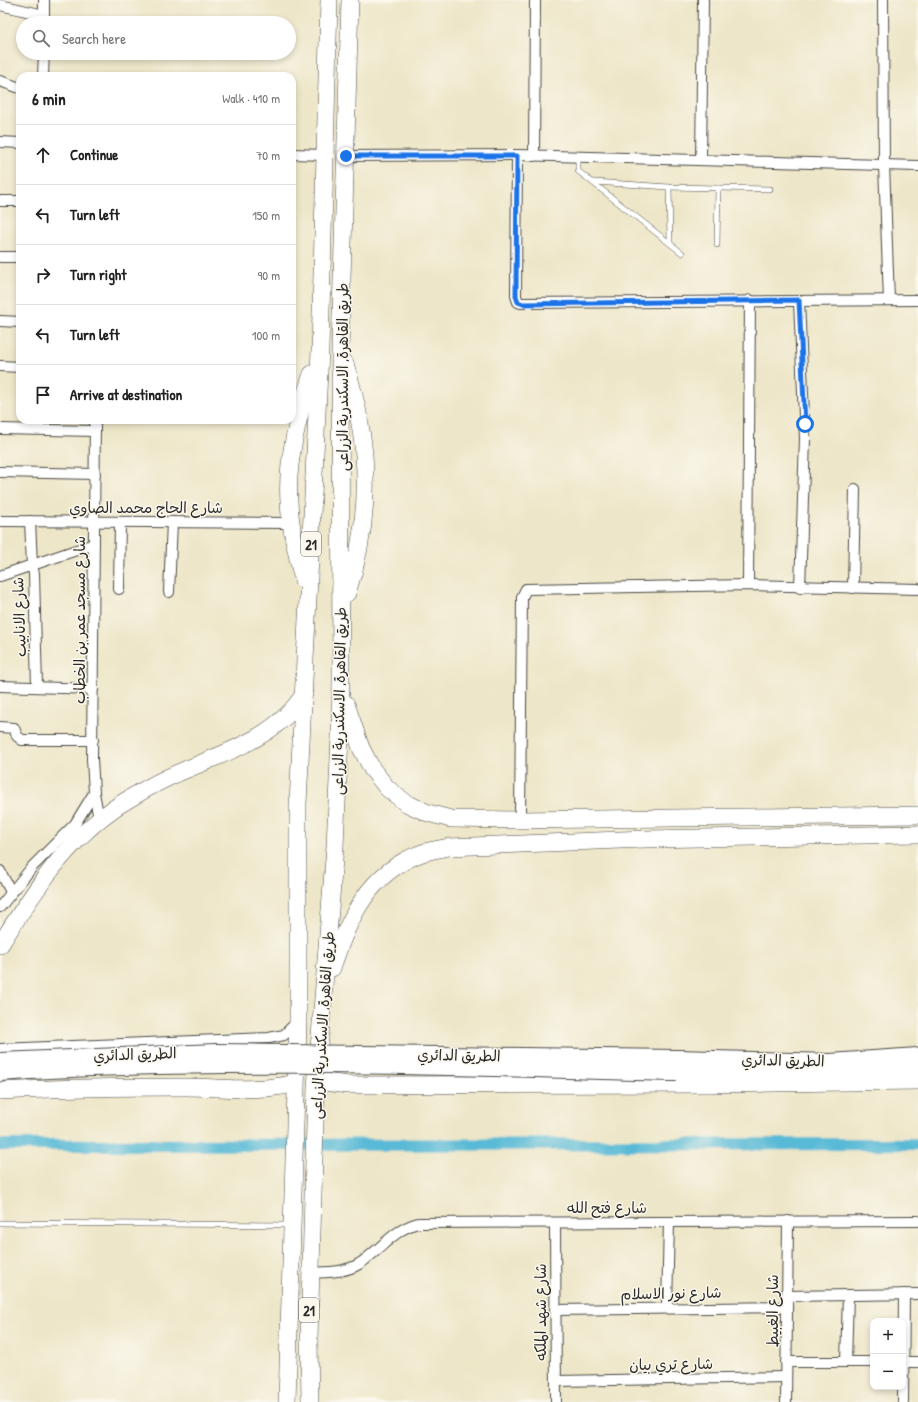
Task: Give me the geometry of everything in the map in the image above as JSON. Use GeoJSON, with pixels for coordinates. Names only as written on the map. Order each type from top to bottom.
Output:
{"type":"FeatureCollection","features":[{"type":"Feature","properties":{"kind":"highway","name":"طريق القاهرة, الاسكندرية الزراعى"},"geometry":{"type":"LineString","coordinates":[[287,1402],[298,1021],[298,804],[320,351],[329,0]]}},
{"type":"Feature","properties":{"kind":"highway","name":"طريق القاهرة, الاسكندرية الزراعى"},"geometry":{"type":"LineString","coordinates":[[310,1402],[310,1273],[316,1084],[335,846],[341,680],[340,349],[350,0]]}},
{"type":"Feature","properties":{"kind":"highway"},"geometry":{"type":"LineString","coordinates":[[340,349],[359,413],[364,446],[366,479],[365,512],[360,545],[352,577],[341,609]]}},
{"type":"Feature","properties":{"kind":"highway"},"geometry":{"type":"LineString","coordinates":[[308,605],[289,501],[291,457],[309,383],[320,351]]}},
{"type":"Feature","properties":{"kind":"highway"},"geometry":{"type":"LineString","coordinates":[[341,680],[352,726],[372,769],[387,788],[406,803],[428,813],[451,819],[520,820],[918,816]]}},
{"type":"Feature","properties":{"kind":"highway"},"geometry":{"type":"LineString","coordinates":[[0,945],[51,868],[78,838],[99,819],[154,784],[230,752],[269,729],[284,719],[296,707],[304,694]]}},
{"type":"Feature","properties":{"kind":"highway"},"geometry":{"type":"LineString","coordinates":[[644,818],[645,839]]}},
{"type":"Feature","properties":{"kind":"highway"},"geometry":{"type":"LineString","coordinates":[[322,1001],[342,940],[359,904],[376,882],[397,865],[422,853],[449,847],[645,839],[918,834]]}},
{"type":"Feature","properties":{"kind":"highway"},"geometry":{"type":"LineString","coordinates":[[316,1084],[712,1084],[918,1081]]}},
{"type":"Feature","properties":{"kind":"highway"},"geometry":{"type":"LineString","coordinates":[[0,1090],[188,1087],[236,1090],[295,1085]]}},
{"type":"Feature","properties":{"kind":"main road","name":"الطريق الدائري"},"geometry":{"type":"LineString","coordinates":[[0,1060],[216,1052],[677,1066],[918,1071]]}},
{"type":"Feature","properties":{"kind":"main road","name":"الطريق الدائري"},"geometry":{"type":"LineString","coordinates":[[0,1073],[223,1064],[372,1066],[677,1066],[830,1062],[918,1056]]}},
{"type":"Feature","properties":{"kind":"street"},"geometry":{"type":"LineString","coordinates":[[44,0],[44,16]]}},
{"type":"Feature","properties":{"kind":"street"},"geometry":{"type":"LineString","coordinates":[[534,156],[535,0]]}},
{"type":"Feature","properties":{"kind":"street"},"geometry":{"type":"LineString","coordinates":[[701,159],[703,0]]}},
{"type":"Feature","properties":{"kind":"street"},"geometry":{"type":"LineString","coordinates":[[883,0],[884,164],[889,300]]}},
{"type":"Feature","properties":{"kind":"street"},"geometry":{"type":"LineString","coordinates":[[0,5],[35,16]]}},
{"type":"Feature","properties":{"kind":"street"},"geometry":{"type":"LineString","coordinates":[[43,72],[44,60]]}},
{"type":"Feature","properties":{"kind":"street"},"geometry":{"type":"LineString","coordinates":[[0,81],[16,87]]}},
{"type":"Feature","properties":{"kind":"street"},"geometry":{"type":"LineString","coordinates":[[0,142],[16,143]]}},
{"type":"Feature","properties":{"kind":"street"},"geometry":{"type":"LineString","coordinates":[[296,154],[326,154]]}},
{"type":"Feature","properties":{"kind":"street"},"geometry":{"type":"LineString","coordinates":[[346,156],[534,156],[701,159],[918,166]]}},
{"type":"Feature","properties":{"kind":"street"},"geometry":{"type":"LineString","coordinates":[[517,156],[516,296],[518,302],[526,305],[750,300],[918,300]]}},
{"type":"Feature","properties":{"kind":"street"},"geometry":{"type":"LineString","coordinates":[[0,201],[16,201]]}},
{"type":"Feature","properties":{"kind":"street"},"geometry":{"type":"LineString","coordinates":[[0,257],[16,257]]}},
{"type":"Feature","properties":{"kind":"street"},"geometry":{"type":"LineString","coordinates":[[748,586],[750,300]]}},
{"type":"Feature","properties":{"kind":"street"},"geometry":{"type":"LineString","coordinates":[[799,300],[805,439],[800,588]]}},
{"type":"Feature","properties":{"kind":"street"},"geometry":{"type":"LineString","coordinates":[[0,321],[16,322]]}},
{"type":"Feature","properties":{"kind":"street"},"geometry":{"type":"LineString","coordinates":[[0,366],[16,367]]}},
{"type":"Feature","properties":{"kind":"street","name":"شارع مسجد عمر بن الخطاب"},"geometry":{"type":"LineString","coordinates":[[95,424],[93,740],[94,793],[99,819]]}},
{"type":"Feature","properties":{"kind":"street"},"geometry":{"type":"LineString","coordinates":[[0,429],[95,431]]}},
{"type":"Feature","properties":{"kind":"street"},"geometry":{"type":"LineString","coordinates":[[0,472],[95,474]]}},
{"type":"Feature","properties":{"kind":"street"},"geometry":{"type":"LineString","coordinates":[[853,588],[855,489]]}},
{"type":"Feature","properties":{"kind":"street","name":"شارع الحاج محمد الصاوي"},"geometry":{"type":"LineString","coordinates":[[0,521],[292,523]]}},
{"type":"Feature","properties":{"kind":"street","name":"شارع الانابيب"},"geometry":{"type":"LineString","coordinates":[[30,521],[32,565],[34,574],[37,687]]}},
{"type":"Feature","properties":{"kind":"street"},"geometry":{"type":"LineString","coordinates":[[119,589],[120,522]]}},
{"type":"Feature","properties":{"kind":"street"},"geometry":{"type":"LineString","coordinates":[[169,592],[172,522]]}},
{"type":"Feature","properties":{"kind":"street"},"geometry":{"type":"LineString","coordinates":[[0,576],[94,544]]}},
{"type":"Feature","properties":{"kind":"street"},"geometry":{"type":"LineString","coordinates":[[520,820],[522,597],[524,591],[537,589],[748,586],[918,589]]}},
{"type":"Feature","properties":{"kind":"street"},"geometry":{"type":"LineString","coordinates":[[0,686],[93,688]]}},
{"type":"Feature","properties":{"kind":"street"},"geometry":{"type":"LineString","coordinates":[[0,727],[14,728],[17,736],[22,740],[93,740]]}},
{"type":"Feature","properties":{"kind":"street"},"geometry":{"type":"LineString","coordinates":[[0,907],[11,892],[75,824],[94,793]]}},
{"type":"Feature","properties":{"kind":"street"},"geometry":{"type":"LineString","coordinates":[[0,871],[11,892]]}},
{"type":"Feature","properties":{"kind":"street"},"geometry":{"type":"LineString","coordinates":[[0,1049],[268,1038],[284,1035],[298,1021]]}},
{"type":"Feature","properties":{"kind":"street","name":"شارع الغبيط"},"geometry":{"type":"LineString","coordinates":[[786,1402],[788,1221]]}},
{"type":"Feature","properties":{"kind":"street","name":"شارع فتح الله"},"geometry":{"type":"LineString","coordinates":[[310,1273],[338,1272],[352,1267],[406,1227],[418,1223],[918,1221]]}},
{"type":"Feature","properties":{"kind":"street"},"geometry":{"type":"LineString","coordinates":[[667,1308],[669,1222]]}},
{"type":"Feature","properties":{"kind":"street","name":"شارع شهد الملكه"},"geometry":{"type":"LineString","coordinates":[[555,1223],[556,1402]]}},
{"type":"Feature","properties":{"kind":"street"},"geometry":{"type":"LineString","coordinates":[[903,1354],[904,1294]]}},
{"type":"Feature","properties":{"kind":"street","name":"شارع نور الاسلام"},"geometry":{"type":"LineString","coordinates":[[555,1310],[667,1308],[787,1302],[848,1295],[918,1294]]}},
{"type":"Feature","properties":{"kind":"street"},"geometry":{"type":"LineString","coordinates":[[846,1362],[848,1295]]}},
{"type":"Feature","properties":{"kind":"street"},"geometry":{"type":"LineString","coordinates":[[786,1362],[870,1362]]}},
{"type":"Feature","properties":{"kind":"street"},"geometry":{"type":"LineString","coordinates":[[906,1362],[918,1362]]}},
{"type":"Feature","properties":{"kind":"street","name":"شارع تري بيان"},"geometry":{"type":"LineString","coordinates":[[556,1381],[786,1378]]}},
{"type":"Feature","properties":{"kind":"street"},"geometry":{"type":"LineString","coordinates":[[904,1390],[904,1402]]}},
{"type":"Feature","properties":{"kind":"lane"},"geometry":{"type":"LineString","coordinates":[[578,157],[578,171],[594,182],[682,253]]}},
{"type":"Feature","properties":{"kind":"lane"},"geometry":{"type":"LineString","coordinates":[[594,182],[670,187],[770,190]]}},
{"type":"Feature","properties":{"kind":"lane"},"geometry":{"type":"LineString","coordinates":[[670,187],[670,242]]}},
{"type":"Feature","properties":{"kind":"lane"},"geometry":{"type":"LineString","coordinates":[[717,245],[718,188]]}},
{"type":"Feature","properties":{"kind":"lane"},"geometry":{"type":"LineString","coordinates":[[0,1223],[292,1222]]}},
{"type":"Feature","properties":{"kind":"waterway"},"geometry":{"type":"LineString","coordinates":[[0,1145],[918,1144]]}},
{"type":"Feature","properties":{"kind":"route"},"geometry":{"type":"LineString","coordinates":[[346,156],[517,156],[516,300],[523,304],[799,300],[805,424]]}}]}
